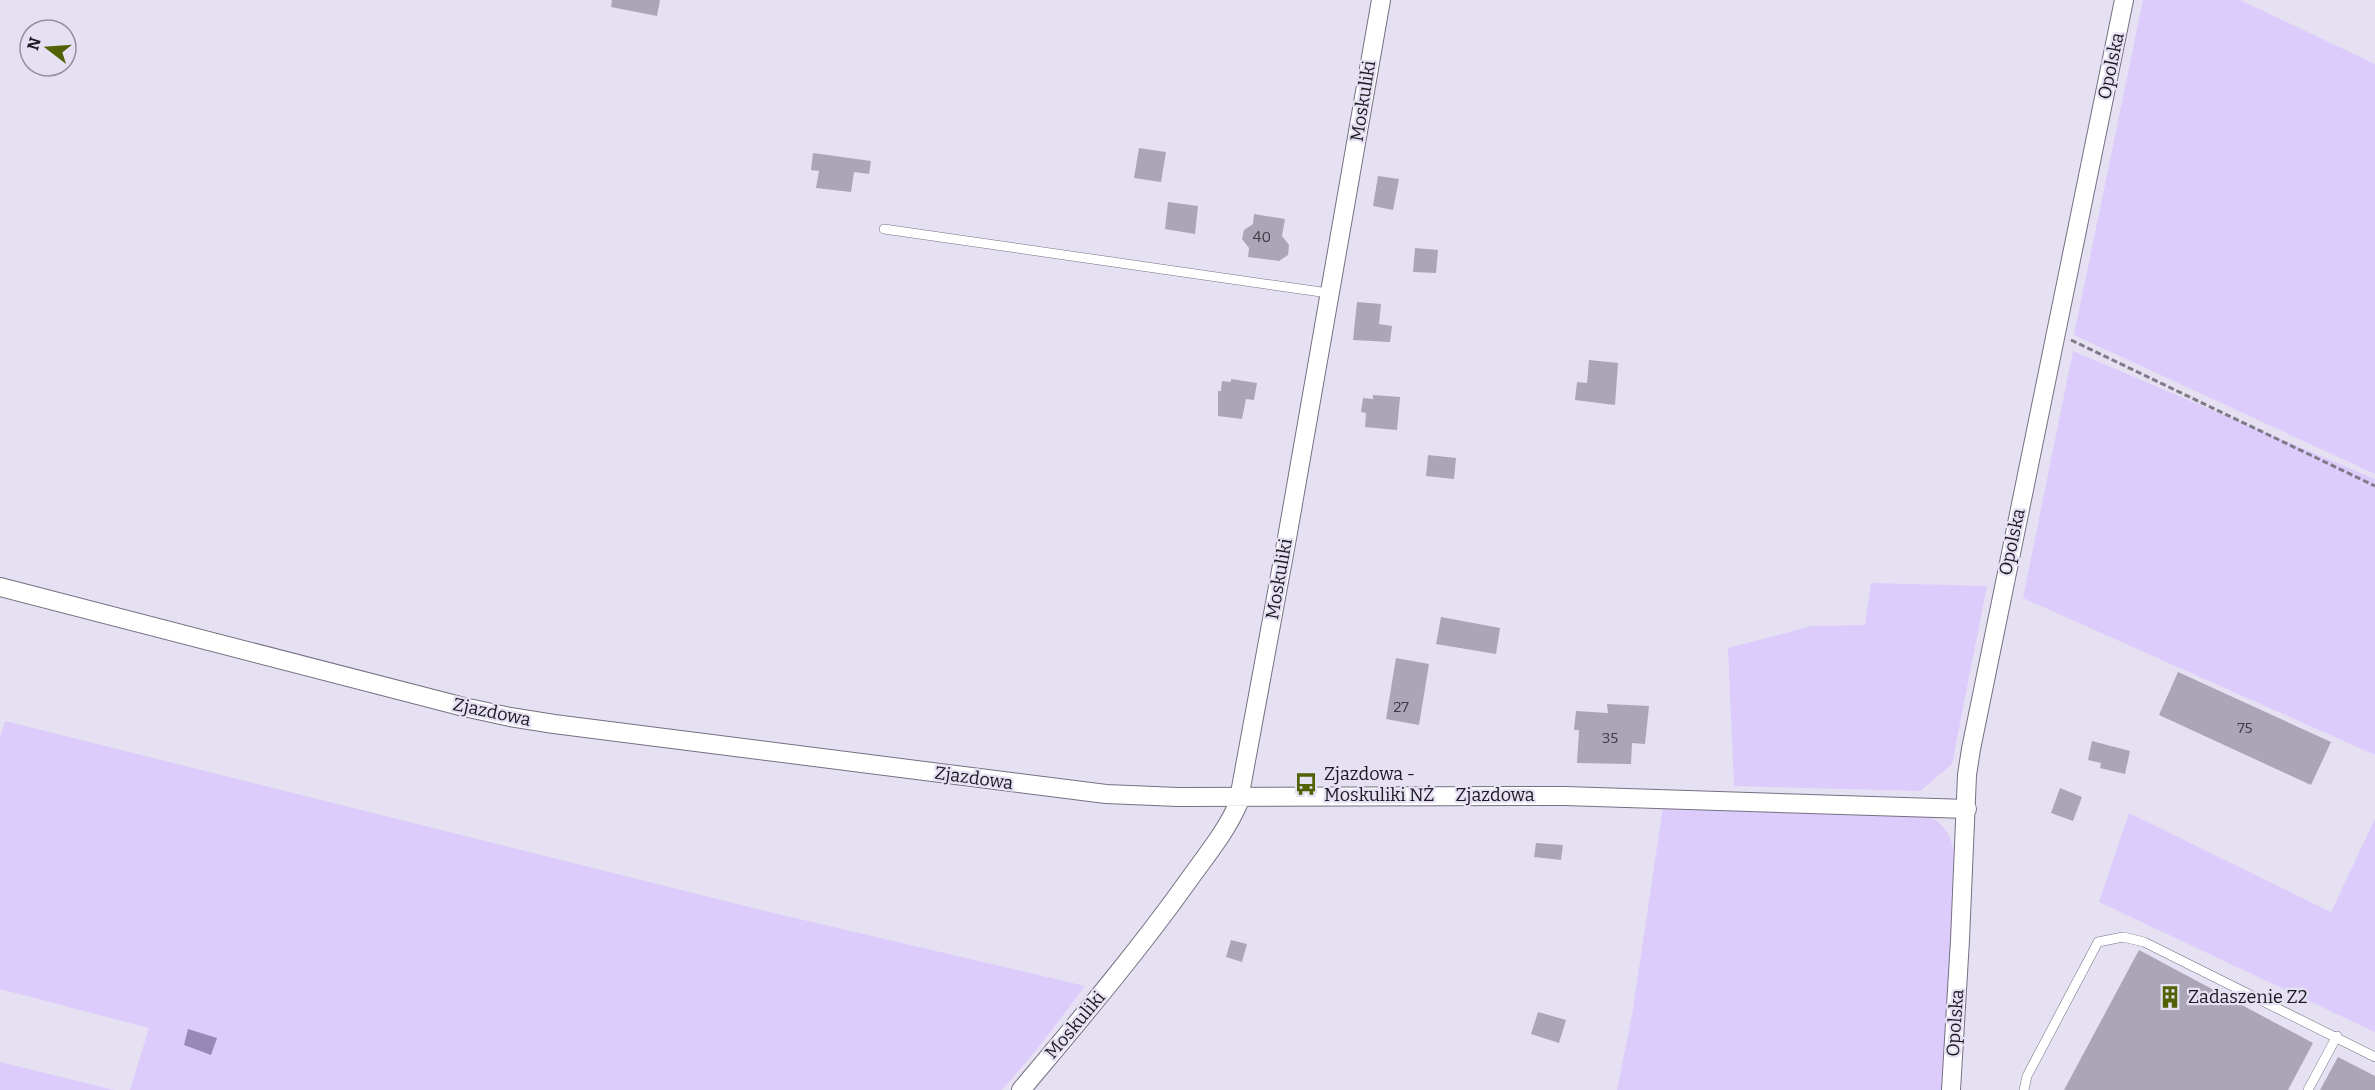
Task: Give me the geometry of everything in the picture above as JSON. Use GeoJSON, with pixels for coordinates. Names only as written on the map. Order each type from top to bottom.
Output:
{"type":"FeatureCollection","features":[{"type":"Feature","properties":{"kind":"street","name":"Moskuliki"},"geometry":{"type":"LineString","coordinates":[[1021,1090],[1166,912],[1229,821],[1239,796],[1287,538],[1380,0]]}},
{"type":"Feature","properties":{"kind":"street","name":"Opolska"},"geometry":{"type":"LineString","coordinates":[[1951,1090],[1967,775],[1974,728],[2124,0]]}},
{"type":"Feature","properties":{"kind":"street","name":"Zjazdowa"},"geometry":{"type":"LineString","coordinates":[[0,586],[454,705],[521,719],[1077,791],[1168,796],[1565,796],[1967,809]]}},
{"type":"Feature","properties":{"kind":"lane"},"geometry":{"type":"LineString","coordinates":[[884,229],[1328,293]]}},
{"type":"Feature","properties":{"kind":"lane"},"geometry":{"type":"LineString","coordinates":[[2024,1090],[2027,1076],[2098,942],[2123,937],[2144,942],[2337,1036],[2375,1057]]}},
{"type":"Feature","properties":{"kind":"lane"},"geometry":{"type":"LineString","coordinates":[[2308,1090],[2337,1036]]}},
{"type":"Feature","properties":{"kind":"path"},"geometry":{"type":"LineString","coordinates":[[2055,335],[2074,341],[2375,486]]}},
{"type":"Feature","properties":{"kind":"shaded area"},"geometry":{"type":"Polygon","coordinates":[[[2143,0],[2240,0],[2375,64],[2375,474],[2074,335],[2143,0]]]}},
{"type":"Feature","properties":{"kind":"shaded area"},"geometry":{"type":"Polygon","coordinates":[[[2073,351],[2375,479],[2375,755],[2023,598],[2073,351]]]}},
{"type":"Feature","properties":{"kind":"shaded area"},"geometry":{"type":"Polygon","coordinates":[[[1871,583],[1987,586],[1952,764],[1920,791],[1734,786],[1728,648],[1812,626],[1865,625],[1871,583]]]}},
{"type":"Feature","properties":{"kind":"shaded area"},"geometry":{"type":"Polygon","coordinates":[[[5,721],[761,910],[1085,986],[1038,1048],[1002,1090],[130,1090],[149,1028],[0,989],[0,738],[5,721]]]}},
{"type":"Feature","properties":{"kind":"shaded area"},"geometry":{"type":"Polygon","coordinates":[[[1663,807],[1910,814],[1932,818],[1941,825],[1950,838],[1956,877],[1941,1090],[1617,1090],[1632,1015],[1663,807]]]}},
{"type":"Feature","properties":{"kind":"shaded area"},"geometry":{"type":"Polygon","coordinates":[[[2129,813],[2331,912],[2375,819],[2375,1032],[2099,902],[2129,813]]]}},
{"type":"Feature","properties":{"kind":"shaded area"},"geometry":{"type":"Polygon","coordinates":[[[188,1029],[217,1038],[211,1055],[184,1045],[188,1029]]]}},
{"type":"Feature","properties":{"kind":"shaded area"},"geometry":{"type":"Polygon","coordinates":[[[0,1062],[114,1090],[0,1090],[0,1062]]]}},
{"type":"Feature","properties":{"kind":"building"},"geometry":{"type":"Polygon","coordinates":[[[612,0],[660,0],[657,16],[611,7],[612,0]]]}},
{"type":"Feature","properties":{"kind":"building"},"geometry":{"type":"Polygon","coordinates":[[[1139,148],[1166,152],[1161,182],[1134,178],[1139,148]]]}},
{"type":"Feature","properties":{"kind":"building"},"geometry":{"type":"Polygon","coordinates":[[[813,153],[871,161],[869,174],[854,172],[851,192],[816,188],[819,171],[811,170],[813,153]]]}},
{"type":"Feature","properties":{"kind":"building"},"geometry":{"type":"Polygon","coordinates":[[[1378,176],[1399,179],[1393,210],[1373,206],[1378,176]]]}},
{"type":"Feature","properties":{"kind":"building"},"geometry":{"type":"Polygon","coordinates":[[[1168,202],[1198,206],[1195,234],[1165,229],[1168,202]]]}},
{"type":"Feature","properties":{"kind":"building"},"geometry":{"type":"Polygon","coordinates":[[[1254,214],[1285,219],[1282,236],[1289,245],[1288,255],[1279,261],[1248,257],[1249,248],[1242,239],[1244,230],[1253,224],[1254,214]]]}},
{"type":"Feature","properties":{"kind":"building"},"geometry":{"type":"Polygon","coordinates":[[[1415,248],[1438,250],[1436,273],[1413,272],[1415,248]]]}},
{"type":"Feature","properties":{"kind":"building"},"geometry":{"type":"Polygon","coordinates":[[[1357,302],[1381,304],[1379,324],[1392,326],[1390,342],[1353,340],[1357,302]]]}},
{"type":"Feature","properties":{"kind":"building"},"geometry":{"type":"Polygon","coordinates":[[[1589,360],[1618,363],[1615,405],[1575,400],[1577,382],[1587,383],[1589,360]]]}},
{"type":"Feature","properties":{"kind":"building"},"geometry":{"type":"Polygon","coordinates":[[[1231,379],[1257,383],[1254,400],[1246,399],[1242,419],[1218,416],[1218,391],[1221,391],[1222,381],[1231,382],[1231,379]]]}},
{"type":"Feature","properties":{"kind":"building"},"geometry":{"type":"Polygon","coordinates":[[[1373,395],[1400,397],[1397,430],[1365,427],[1366,413],[1361,412],[1363,398],[1373,399],[1373,395]]]}},
{"type":"Feature","properties":{"kind":"building"},"geometry":{"type":"Polygon","coordinates":[[[1428,455],[1456,458],[1454,479],[1426,476],[1428,455]]]}},
{"type":"Feature","properties":{"kind":"building"},"geometry":{"type":"Polygon","coordinates":[[[1441,617],[1500,628],[1496,654],[1436,644],[1441,617]]]}},
{"type":"Feature","properties":{"kind":"building"},"geometry":{"type":"Polygon","coordinates":[[[1396,658],[1429,664],[1419,725],[1386,719],[1396,658]]]}},
{"type":"Feature","properties":{"kind":"building"},"geometry":{"type":"Polygon","coordinates":[[[2178,672],[2331,742],[2311,785],[2159,715],[2178,672]]]}},
{"type":"Feature","properties":{"kind":"building"},"geometry":{"type":"Polygon","coordinates":[[[1607,704],[1649,706],[1645,744],[1632,743],[1631,764],[1577,763],[1579,730],[1574,730],[1576,711],[1608,713],[1607,704]]]}},
{"type":"Feature","properties":{"kind":"building"},"geometry":{"type":"Polygon","coordinates":[[[2092,741],[2130,751],[2125,774],[2100,768],[2101,763],[2088,760],[2092,741]]]}},
{"type":"Feature","properties":{"kind":"building"},"geometry":{"type":"Polygon","coordinates":[[[2060,788],[2082,797],[2073,821],[2051,813],[2060,788]]]}},
{"type":"Feature","properties":{"kind":"building"},"geometry":{"type":"Polygon","coordinates":[[[1536,843],[1563,845],[1561,860],[1534,857],[1536,843]]]}},
{"type":"Feature","properties":{"kind":"building"},"geometry":{"type":"Polygon","coordinates":[[[1231,940],[1247,944],[1242,962],[1226,957],[1231,940]]]}},
{"type":"Feature","properties":{"kind":"building","name":"Zadaszenie Z2"},"geometry":{"type":"Polygon","coordinates":[[[2139,950],[2313,1043],[2288,1090],[2064,1090],[2139,950]]]}},
{"type":"Feature","properties":{"kind":"building"},"geometry":{"type":"Polygon","coordinates":[[[1538,1012],[1566,1020],[1559,1043],[1531,1034],[1538,1012]]]}},
{"type":"Feature","properties":{"kind":"building"},"geometry":{"type":"Polygon","coordinates":[[[2338,1057],[2375,1076],[2375,1090],[2320,1090],[2338,1057]]]}},
{"type":"Feature","properties":{"kind":"place","name":"Zjazdowa - Moskuliki NŻ"},"geometry":{"type":"Point","coordinates":[1306,784]}},
{"type":"Feature","properties":{"kind":"place","name":"Zadaszenie Z2"},"geometry":{"type":"Point","coordinates":[2170,997]}}]}
